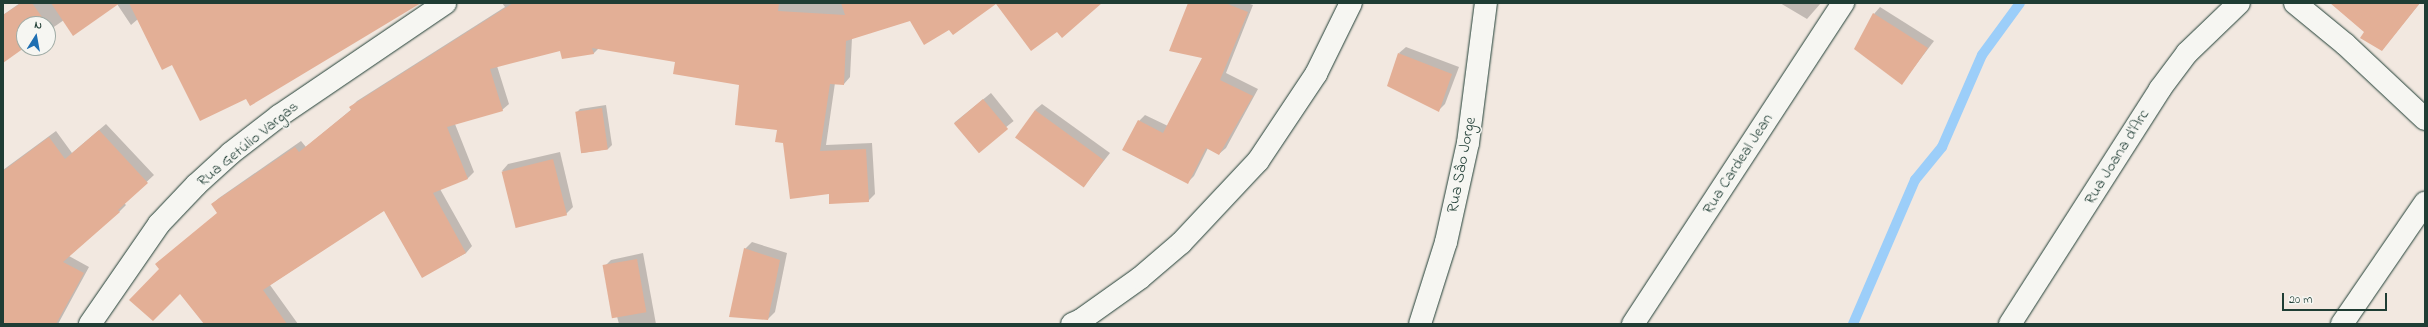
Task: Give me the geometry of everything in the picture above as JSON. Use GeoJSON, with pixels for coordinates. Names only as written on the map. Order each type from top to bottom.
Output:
{"type":"FeatureCollection","features":[{"type":"Feature","properties":{"kind":"street","name":"Rua Getúlio Vargas"},"geometry":{"type":"LineString","coordinates":[[90,324],[159,224],[196,185],[231,153],[279,116],[445,3]]}},
{"type":"Feature","properties":{"kind":"street"},"geometry":{"type":"LineString","coordinates":[[1072,324],[1081,320],[1140,278],[1181,243],[1258,162],[1316,74],[1351,3]]}},
{"type":"Feature","properties":{"kind":"street","name":"Rua Sâo Jorge"},"geometry":{"type":"LineString","coordinates":[[1420,324],[1446,242],[1468,143],[1486,3]]}},
{"type":"Feature","properties":{"kind":"street","name":"Rua Cardeal Jean"},"geometry":{"type":"LineString","coordinates":[[1633,324],[1843,3]]}},
{"type":"Feature","properties":{"kind":"street","name":"Rua Joana d'Arc"},"geometry":{"type":"LineString","coordinates":[[2010,324],[2160,89],[2198,41],[2239,3]]}},
{"type":"Feature","properties":{"kind":"street"},"geometry":{"type":"LineString","coordinates":[[2295,3],[2344,44],[2425,119]]}},
{"type":"Feature","properties":{"kind":"street"},"geometry":{"type":"LineString","coordinates":[[2342,324],[2424,206]]}},
{"type":"Feature","properties":{"kind":"building"},"geometry":{"type":"Polygon","coordinates":[[[21,3],[32,3],[41,16],[16,16],[16,54],[3,63],[3,15],[21,3]]]}},
{"type":"Feature","properties":{"kind":"building"},"geometry":{"type":"Polygon","coordinates":[[[51,3],[120,3],[73,36],[51,3]]]}},
{"type":"Feature","properties":{"kind":"building"},"geometry":{"type":"Polygon","coordinates":[[[129,3],[421,3],[250,106],[246,99],[200,121],[172,65],[162,70],[129,3]]]}},
{"type":"Feature","properties":{"kind":"building"},"geometry":{"type":"Polygon","coordinates":[[[513,3],[779,3],[778,11],[845,15],[841,3],[1102,3],[1062,38],[1057,32],[1031,51],[996,4],[953,35],[949,30],[924,45],[910,21],[846,41],[844,85],[830,84],[820,151],[866,149],[869,202],[829,204],[829,194],[790,199],[783,143],[775,142],[777,130],[735,125],[739,85],[673,74],[675,62],[592,48],[594,54],[562,59],[560,51],[490,69],[503,111],[447,127],[468,179],[433,193],[466,253],[422,278],[384,211],[263,290],[287,324],[204,324],[180,294],[153,321],[129,300],[159,269],[155,264],[217,213],[211,204],[295,147],[299,152],[351,110],[349,107],[513,3]]]}},
{"type":"Feature","properties":{"kind":"building"},"geometry":{"type":"Polygon","coordinates":[[[1188,3],[1225,3],[1248,12],[1220,80],[1253,96],[1219,155],[1206,148],[1188,184],[1122,150],[1138,120],[1163,133],[1202,58],[1169,51],[1188,3]]]}},
{"type":"Feature","properties":{"kind":"building"},"geometry":{"type":"Polygon","coordinates":[[[2330,3],[2420,3],[2382,51],[2360,38],[2364,32],[2330,3]]]}},
{"type":"Feature","properties":{"kind":"building"},"geometry":{"type":"Polygon","coordinates":[[[1873,13],[1928,48],[1902,85],[1854,49],[1873,13]]]}},
{"type":"Feature","properties":{"kind":"building"},"geometry":{"type":"Polygon","coordinates":[[[1398,53],[1452,74],[1439,112],[1387,86],[1398,53]]]}},
{"type":"Feature","properties":{"kind":"building"},"geometry":{"type":"Polygon","coordinates":[[[983,99],[1008,129],[979,153],[954,123],[983,99]]]}},
{"type":"Feature","properties":{"kind":"building"},"geometry":{"type":"Polygon","coordinates":[[[602,108],[608,150],[581,153],[575,112],[602,108]]]}},
{"type":"Feature","properties":{"kind":"building"},"geometry":{"type":"Polygon","coordinates":[[[1035,110],[1104,160],[1084,187],[1015,138],[1035,110]]]}},
{"type":"Feature","properties":{"kind":"building"},"geometry":{"type":"Polygon","coordinates":[[[99,130],[148,183],[118,210],[120,212],[63,262],[84,273],[56,324],[3,324],[3,171],[49,137],[65,159],[99,130]]]}},
{"type":"Feature","properties":{"kind":"building"},"geometry":{"type":"Polygon","coordinates":[[[553,159],[567,215],[516,228],[502,172],[553,159]]]}},
{"type":"Feature","properties":{"kind":"building"},"geometry":{"type":"Polygon","coordinates":[[[744,248],[780,260],[768,320],[729,317],[744,248]]]}},
{"type":"Feature","properties":{"kind":"building"},"geometry":{"type":"Polygon","coordinates":[[[637,259],[646,312],[612,318],[603,265],[637,259]]]}},
{"type":"Feature","properties":{"kind":"waterway"},"geometry":{"type":"LineString","coordinates":[[1853,324],[1915,180],[1942,147],[1982,55],[2020,3]]}}]}
